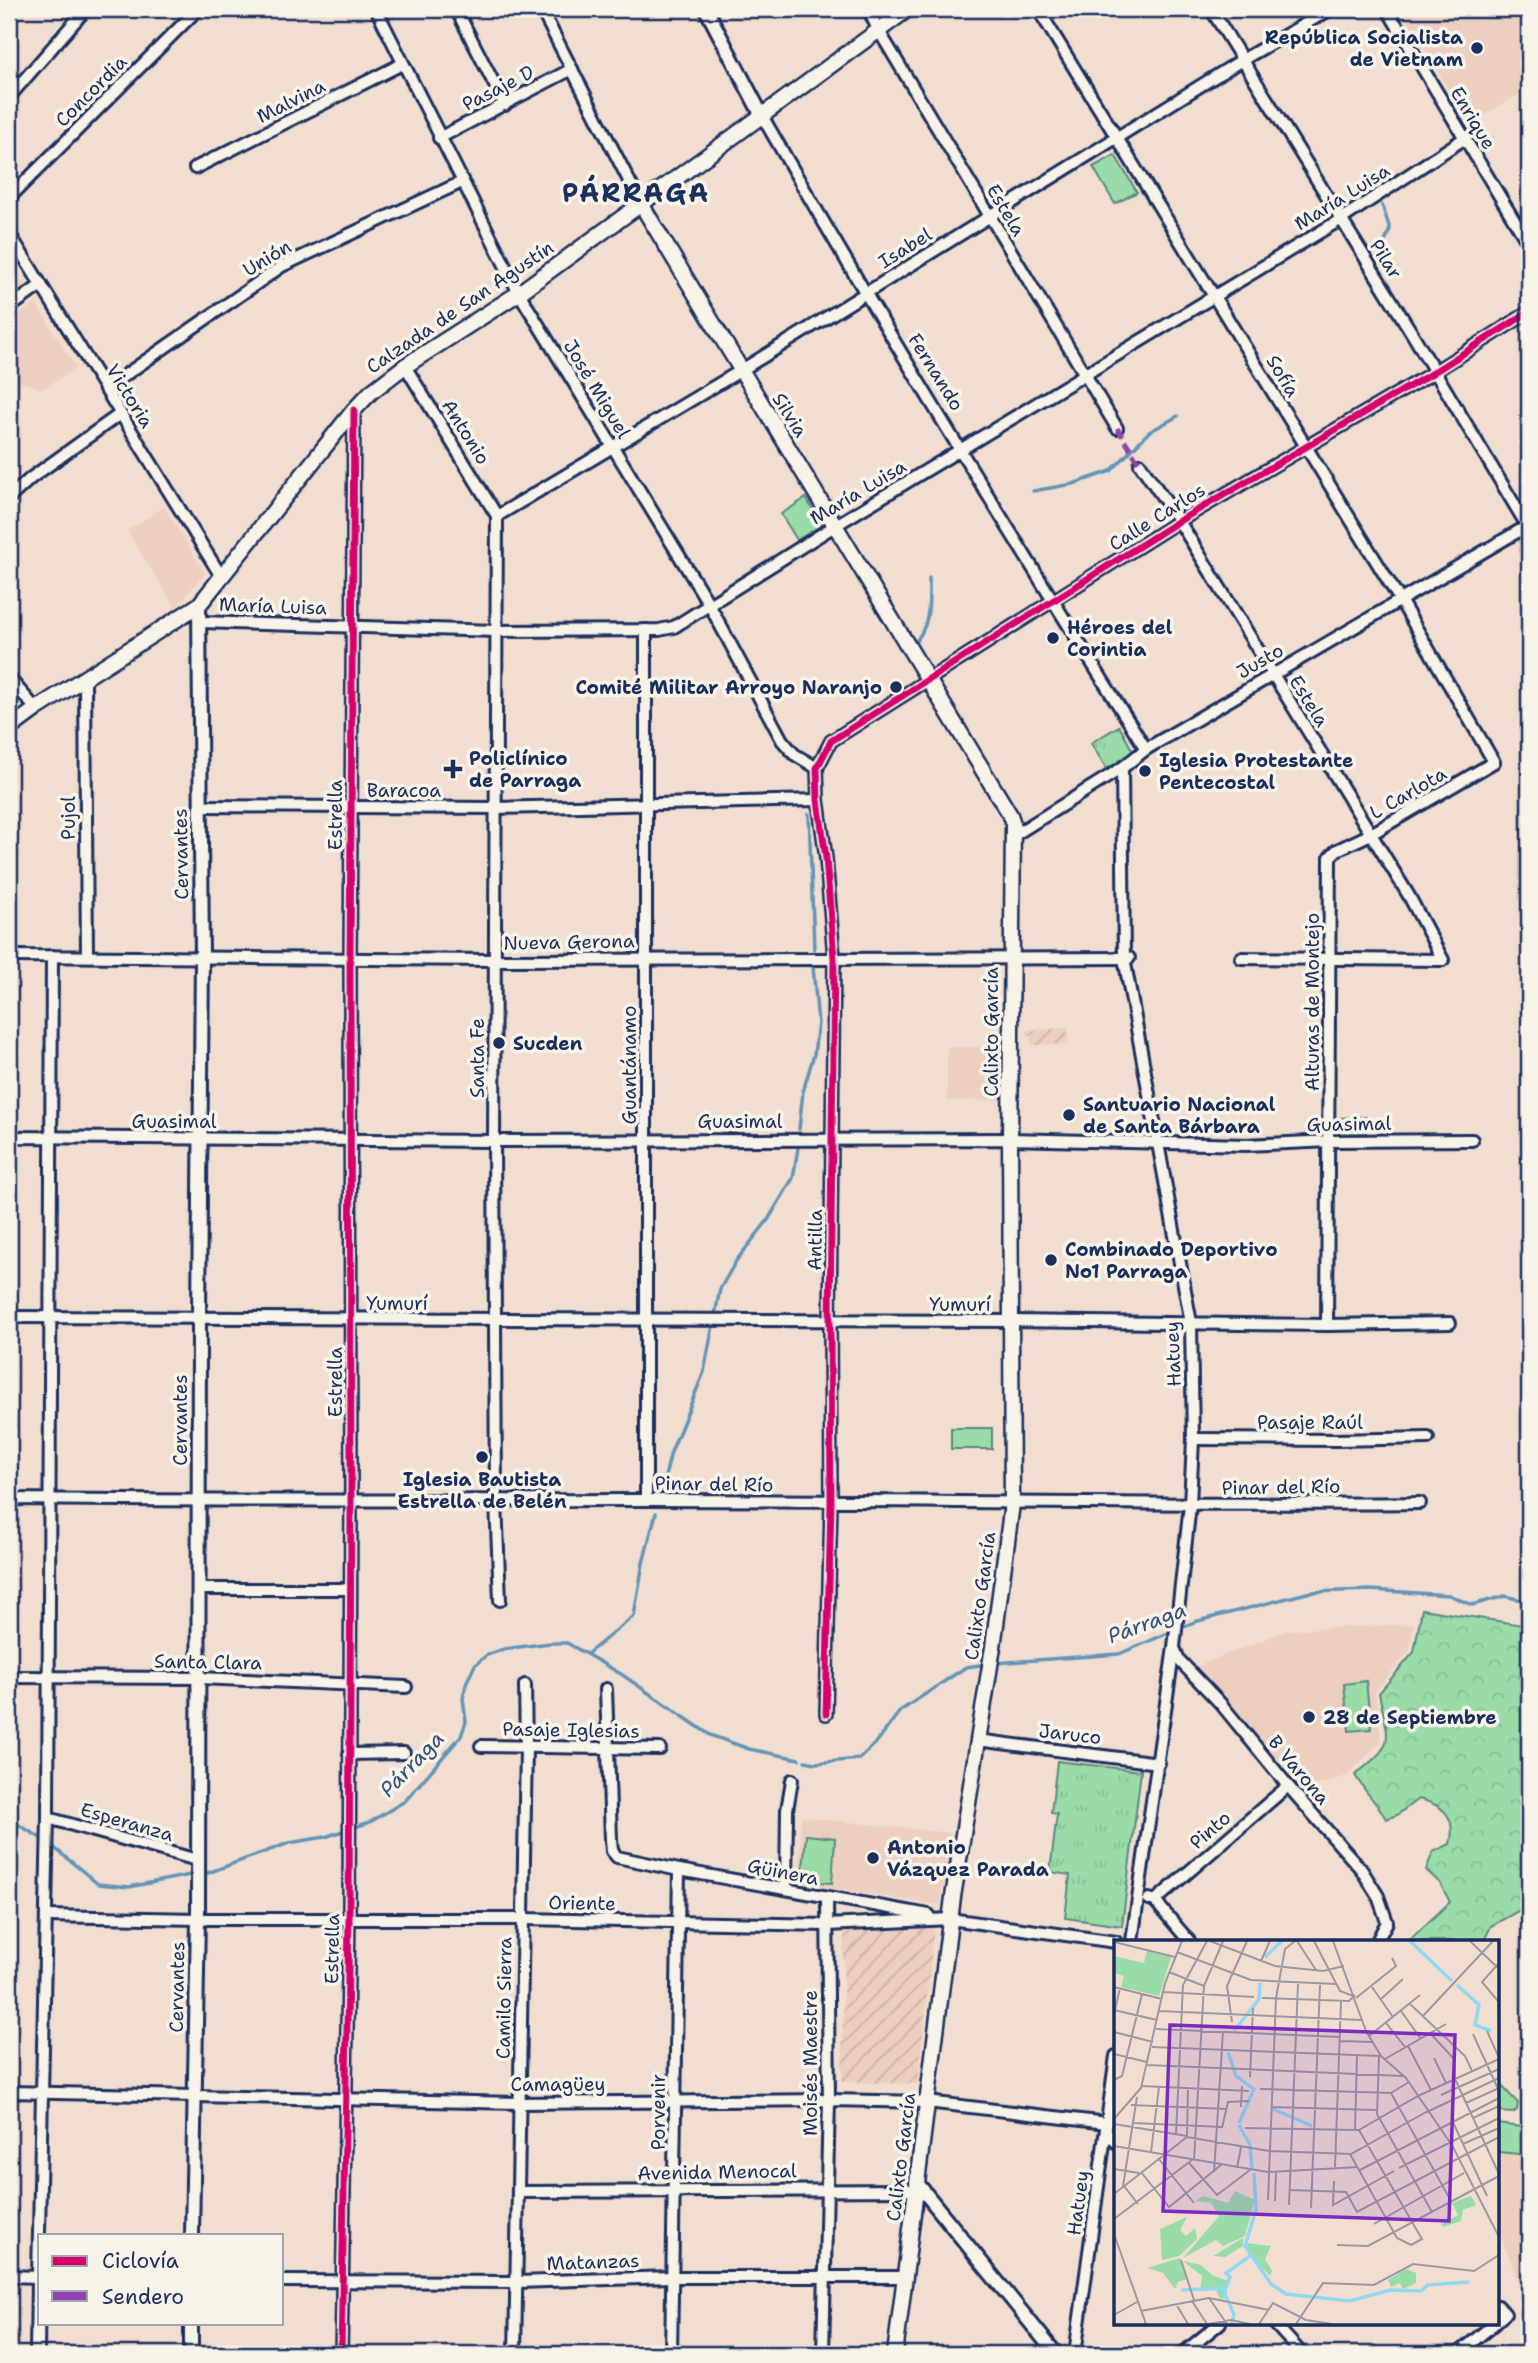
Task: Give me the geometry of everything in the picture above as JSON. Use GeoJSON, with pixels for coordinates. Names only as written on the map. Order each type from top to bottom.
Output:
{"type":"FeatureCollection","features":[{"type":"Feature","properties":{"kind":"main road","name":"Calzada de San Agustín"},"geometry":{"type":"LineString","coordinates":[[9,729],[199,605],[371,392],[405,366],[519,293],[908,9]]}},
{"type":"Feature","properties":{"kind":"main road","name":"Silvia"},"geometry":{"type":"LineString","coordinates":[[641,204],[1010,815],[1013,836]]}},
{"type":"Feature","properties":{"kind":"main road","name":"Calixto García"},"geometry":{"type":"LineString","coordinates":[[895,2354],[950,1919],[993,1647],[1012,1504],[1010,959],[1013,836]]}},
{"type":"Feature","properties":{"kind":"street"},"geometry":{"type":"LineString","coordinates":[[9,97],[86,9]]}},
{"type":"Feature","properties":{"kind":"street","name":"Concordia"},"geometry":{"type":"LineString","coordinates":[[9,198],[198,9]]}},
{"type":"Feature","properties":{"kind":"street","name":"José Miguel"},"geometry":{"type":"LineString","coordinates":[[376,9],[519,293],[710,606],[782,740],[794,754],[817,768]]}},
{"type":"Feature","properties":{"kind":"street"},"geometry":{"type":"LineString","coordinates":[[456,9],[505,105]]}},
{"type":"Feature","properties":{"kind":"street","name":"Silvia"},"geometry":{"type":"LineString","coordinates":[[541,9],[641,204]]}},
{"type":"Feature","properties":{"kind":"street","name":"Fernando"},"geometry":{"type":"LineString","coordinates":[[706,9],[761,114],[864,294],[1146,749]]}},
{"type":"Feature","properties":{"kind":"street","name":"Estela"},"geometry":{"type":"LineString","coordinates":[[868,9],[1117,428]]}},
{"type":"Feature","properties":{"kind":"street","name":"Sofía"},"geometry":{"type":"LineString","coordinates":[[1038,9],[1400,600],[1494,762]]}},
{"type":"Feature","properties":{"kind":"street","name":"Pilar"},"geometry":{"type":"LineString","coordinates":[[1211,9],[1529,527]]}},
{"type":"Feature","properties":{"kind":"street","name":"Isabel"},"geometry":{"type":"LineString","coordinates":[[497,516],[740,371],[1242,60],[1331,9]]}},
{"type":"Feature","properties":{"kind":"street","name":"Enrique"},"geometry":{"type":"LineString","coordinates":[[1387,9],[1529,245]]}},
{"type":"Feature","properties":{"kind":"street","name":"Malvina"},"geometry":{"type":"LineString","coordinates":[[195,168],[402,64]]}},
{"type":"Feature","properties":{"kind":"street","name":"Pasaje D"},"geometry":{"type":"LineString","coordinates":[[439,138],[572,69]]}},
{"type":"Feature","properties":{"kind":"street","name":"María Luisa"},"geometry":{"type":"LineString","coordinates":[[200,621],[497,631],[666,630],[674,627],[836,525],[1340,220],[1465,138]]}},
{"type":"Feature","properties":{"kind":"street","name":"Unión"},"geometry":{"type":"LineString","coordinates":[[105,389],[282,266],[462,182]]}},
{"type":"Feature","properties":{"kind":"street","name":"Victoria"},"geometry":{"type":"LineString","coordinates":[[9,233],[221,576]]}},
{"type":"Feature","properties":{"kind":"street"},"geometry":{"type":"LineString","coordinates":[[9,308],[41,285]]}},
{"type":"Feature","properties":{"kind":"street","name":"Calle Carlos"},"geometry":{"type":"LineString","coordinates":[[817,768],[831,741],[1179,521],[1529,312]]}},
{"type":"Feature","properties":{"kind":"street","name":"Antonio"},"geometry":{"type":"LineString","coordinates":[[405,366],[497,516]]}},
{"type":"Feature","properties":{"kind":"street","name":"Estrella"},"geometry":{"type":"LineString","coordinates":[[341,2354],[349,1919],[351,626],[354,410]]}},
{"type":"Feature","properties":{"kind":"street"},"geometry":{"type":"LineString","coordinates":[[9,498],[120,414]]}},
{"type":"Feature","properties":{"kind":"street","name":"Estela"},"geometry":{"type":"LineString","coordinates":[[1140,464],[1179,521],[1409,896],[1443,960],[1329,958]]}},
{"type":"Feature","properties":{"kind":"street","name":"Santa Fe"},"geometry":{"type":"LineString","coordinates":[[497,516],[494,1141],[496,1502],[500,1600]]}},
{"type":"Feature","properties":{"kind":"street","name":"Justo"},"geometry":{"type":"LineString","coordinates":[[1013,836],[1122,768],[1146,749],[1529,527]]}},
{"type":"Feature","properties":{"kind":"street","name":"Cervantes"},"geometry":{"type":"LineString","coordinates":[[192,2234],[198,1920],[202,957],[199,605]]}},
{"type":"Feature","properties":{"kind":"street","name":"Guantánamo"},"geometry":{"type":"LineString","coordinates":[[646,630],[646,1500]]}},
{"type":"Feature","properties":{"kind":"street"},"geometry":{"type":"LineString","coordinates":[[9,678],[36,709]]}},
{"type":"Feature","properties":{"kind":"street","name":"Pujol"},"geometry":{"type":"LineString","coordinates":[[85,680],[87,956]]}},
{"type":"Feature","properties":{"kind":"street","name":"L Carlota"},"geometry":{"type":"LineString","coordinates":[[1337,850],[1371,834],[1494,762]]}},
{"type":"Feature","properties":{"kind":"street","name":"Antilla"},"geometry":{"type":"LineString","coordinates":[[817,768],[834,958],[831,1502],[826,1714]]}},
{"type":"Feature","properties":{"kind":"street","name":"Hatuey"},"geometry":{"type":"LineString","coordinates":[[1122,768],[1127,958],[1191,1323],[1192,1438],[1190,1505],[1179,1607],[1132,1940]]}},
{"type":"Feature","properties":{"kind":"street","name":"Baracoa"},"geometry":{"type":"LineString","coordinates":[[200,806],[495,808],[818,800]]}},
{"type":"Feature","properties":{"kind":"street","name":"Alturas de Montejo"},"geometry":{"type":"LineString","coordinates":[[1327,1325],[1330,857],[1337,850]]}},
{"type":"Feature","properties":{"kind":"street","name":"Nueva Gerona"},"geometry":{"type":"LineString","coordinates":[[9,956],[495,960],[1127,958]]}},
{"type":"Feature","properties":{"kind":"street"},"geometry":{"type":"LineString","coordinates":[[40,2234],[50,1677],[52,956]]}},
{"type":"Feature","properties":{"kind":"street"},"geometry":{"type":"LineString","coordinates":[[1241,958],[1329,958]]}},
{"type":"Feature","properties":{"kind":"street","name":"Guasimal"},"geometry":{"type":"LineString","coordinates":[[9,1138],[494,1141],[1010,1139],[1246,1145],[1472,1140]]}},
{"type":"Feature","properties":{"kind":"street","name":"Yumurí"},"geometry":{"type":"LineString","coordinates":[[9,1317],[719,1319],[1327,1325],[1450,1323]]}},
{"type":"Feature","properties":{"kind":"street","name":"Pasaje Raúl"},"geometry":{"type":"LineString","coordinates":[[1192,1438],[1428,1438]]}},
{"type":"Feature","properties":{"kind":"street","name":"Pinar del Río"},"geometry":{"type":"LineString","coordinates":[[9,1499],[496,1502],[646,1500],[1190,1505],[1420,1503]]}},
{"type":"Feature","properties":{"kind":"street"},"geometry":{"type":"LineString","coordinates":[[199,1590],[349,1590]]}},
{"type":"Feature","properties":{"kind":"street","name":"B Varona"},"geometry":{"type":"LineString","coordinates":[[1174,1647],[1179,1660],[1221,1704],[1361,1869],[1378,1896],[1387,1922],[1378,1940]]}},
{"type":"Feature","properties":{"kind":"street","name":"Santa Clara"},"geometry":{"type":"LineString","coordinates":[[9,1677],[198,1678],[406,1688]]}},
{"type":"Feature","properties":{"kind":"street","name":"Camilo Sierra"},"geometry":{"type":"LineString","coordinates":[[515,2354],[525,1685]]}},
{"type":"Feature","properties":{"kind":"street"},"geometry":{"type":"LineString","coordinates":[[606,1689],[609,1748]]}},
{"type":"Feature","properties":{"kind":"street","name":"Jaruco"},"geometry":{"type":"LineString","coordinates":[[977,1740],[1159,1763]]}},
{"type":"Feature","properties":{"kind":"street","name":"Pasaje Iglesias"},"geometry":{"type":"LineString","coordinates":[[481,1746],[660,1749]]}},
{"type":"Feature","properties":{"kind":"street","name":"Güinera"},"geometry":{"type":"LineString","coordinates":[[609,1748],[612,1851],[617,1857],[950,1919]]}},
{"type":"Feature","properties":{"kind":"street"},"geometry":{"type":"LineString","coordinates":[[349,1754],[404,1753]]}},
{"type":"Feature","properties":{"kind":"street"},"geometry":{"type":"LineString","coordinates":[[786,1889],[787,1810],[792,1780]]}},
{"type":"Feature","properties":{"kind":"street","name":"Pinto"},"geometry":{"type":"LineString","coordinates":[[1155,1900],[1288,1786]]}},
{"type":"Feature","properties":{"kind":"street","name":"Esperanza"},"geometry":{"type":"LineString","coordinates":[[48,1818],[197,1864]]}},
{"type":"Feature","properties":{"kind":"street","name":"Porvenir"},"geometry":{"type":"LineString","coordinates":[[671,2354],[679,1870]]}},
{"type":"Feature","properties":{"kind":"street"},"geometry":{"type":"LineString","coordinates":[[1140,1896],[1155,1900],[1188,1940]]}},
{"type":"Feature","properties":{"kind":"street","name":"Moisés Maestre"},"geometry":{"type":"LineString","coordinates":[[823,2354],[829,2100],[827,1898]]}},
{"type":"Feature","properties":{"kind":"street","name":"Oriente"},"geometry":{"type":"LineString","coordinates":[[46,1916],[198,1920],[523,1919],[827,1925],[950,1919],[1114,1941]]}},
{"type":"Feature","properties":{"kind":"street","name":"Hatuey"},"geometry":{"type":"LineString","coordinates":[[1075,2354],[1114,2070]]}},
{"type":"Feature","properties":{"kind":"street","name":"Camagüey"},"geometry":{"type":"LineString","coordinates":[[9,2092],[519,2102],[927,2102],[1106,2127]]}},
{"type":"Feature","properties":{"kind":"street"},"geometry":{"type":"LineString","coordinates":[[1106,2127],[1114,2139]]}},
{"type":"Feature","properties":{"kind":"street"},"geometry":{"type":"LineString","coordinates":[[917,2186],[1056,2354]]}},
{"type":"Feature","properties":{"kind":"street","name":"Avenida Menocal"},"geometry":{"type":"LineString","coordinates":[[518,2192],[826,2190],[917,2186]]}},
{"type":"Feature","properties":{"kind":"street"},"geometry":{"type":"LineString","coordinates":[[9,2276],[38,2277]]}},
{"type":"Feature","properties":{"kind":"street","name":"Matanzas"},"geometry":{"type":"LineString","coordinates":[[284,2281],[517,2282],[671,2277],[905,2277]]}},
{"type":"Feature","properties":{"kind":"street"},"geometry":{"type":"LineString","coordinates":[[37,2354],[38,2316]]}},
{"type":"Feature","properties":{"kind":"street"},"geometry":{"type":"LineString","coordinates":[[191,2324],[191,2354]]}},
{"type":"Feature","properties":{"kind":"street"},"geometry":{"type":"LineString","coordinates":[[1182,2354],[1219,2324]]}},
{"type":"Feature","properties":{"kind":"street"},"geometry":{"type":"LineString","coordinates":[[1275,2324],[1302,2354]]}},
{"type":"Feature","properties":{"kind":"street"},"geometry":{"type":"LineString","coordinates":[[1458,2354],[1490,2324]]}},
{"type":"Feature","properties":{"kind":"shaded area","name":"República Socialista de Vietnam"},"geometry":{"type":"Polygon","coordinates":[[[1401,9],[1529,9],[1529,88],[1469,124],[1401,9]]]}},
{"type":"Feature","properties":{"kind":"shaded area"},"geometry":{"type":"Polygon","coordinates":[[[9,264],[26,288],[9,301],[9,264]]]}},
{"type":"Feature","properties":{"kind":"shaded area"},"geometry":{"type":"Polygon","coordinates":[[[36,304],[76,368],[43,389],[12,379],[9,375],[9,321],[36,304]]]}},
{"type":"Feature","properties":{"kind":"shaded area"},"geometry":{"type":"Polygon","coordinates":[[[164,507],[205,573],[176,608],[127,531],[164,507]]]}},
{"type":"Feature","properties":{"kind":"shaded area"},"geometry":{"type":"Polygon","coordinates":[[[1068,1028],[1068,1044],[1031,1045],[1031,1035],[1027,1035],[1027,1030],[1068,1028]]]}},
{"type":"Feature","properties":{"kind":"shaded area"},"geometry":{"type":"Polygon","coordinates":[[[947,1047],[1000,1047],[1001,1100],[947,1101],[947,1047]]]}},
{"type":"Feature","properties":{"kind":"shaded area","name":"28 de Septiembre"},"geometry":{"type":"Polygon","coordinates":[[[1414,1624],[1409,1651],[1375,1692],[1381,1742],[1346,1776],[1306,1789],[1195,1667],[1288,1630],[1414,1624]]]}},
{"type":"Feature","properties":{"kind":"shaded area","name":"Antonio Vázquez Parada"},"geometry":{"type":"Polygon","coordinates":[[[801,1817],[950,1833],[940,1905],[799,1883],[801,1817]]]}},
{"type":"Feature","properties":{"kind":"shaded area"},"geometry":{"type":"Polygon","coordinates":[[[934,1928],[918,2084],[842,2082],[844,1931],[934,1928]]]}},
{"type":"Feature","properties":{"kind":"shaded area"},"geometry":{"type":"Polygon","coordinates":[[[1500,2153],[1529,2156],[1529,2306],[1500,2235],[1500,2153]]]}},
{"type":"Feature","properties":{"kind":"green space"},"geometry":{"type":"Polygon","coordinates":[[[1115,155],[1137,192],[1115,204],[1093,167],[1115,155]]]}},
{"type":"Feature","properties":{"kind":"green space"},"geometry":{"type":"Polygon","coordinates":[[[806,498],[822,525],[797,540],[781,514],[806,498]]]}},
{"type":"Feature","properties":{"kind":"green space"},"geometry":{"type":"Polygon","coordinates":[[[1119,726],[1135,755],[1108,771],[1091,743],[1119,726]]]}},
{"type":"Feature","properties":{"kind":"green space"},"geometry":{"type":"Polygon","coordinates":[[[1366,1117],[1366,1133],[1337,1134],[1337,1118],[1366,1117]]]}},
{"type":"Feature","properties":{"kind":"green space"},"geometry":{"type":"Polygon","coordinates":[[[951,1428],[992,1428],[992,1449],[951,1449],[951,1428]]]}},
{"type":"Feature","properties":{"kind":"green space"},"geometry":{"type":"Polygon","coordinates":[[[1422,1609],[1529,1626],[1529,1905],[1491,1926],[1484,1940],[1409,1940],[1450,1902],[1440,1883],[1426,1870],[1433,1852],[1450,1844],[1450,1819],[1435,1804],[1418,1799],[1397,1815],[1386,1819],[1355,1775],[1384,1748],[1387,1732],[1379,1693],[1414,1652],[1422,1609]]]}},
{"type":"Feature","properties":{"kind":"green space"},"geometry":{"type":"Polygon","coordinates":[[[1366,1681],[1371,1729],[1349,1731],[1344,1684],[1366,1681]]]}},
{"type":"Feature","properties":{"kind":"green space"},"geometry":{"type":"Polygon","coordinates":[[[1057,1761],[1141,1771],[1122,1926],[1065,1918],[1070,1875],[1050,1872],[1057,1814],[1051,1813],[1057,1761]]]}},
{"type":"Feature","properties":{"kind":"green space"},"geometry":{"type":"Polygon","coordinates":[[[806,1835],[835,1838],[832,1883],[802,1881],[806,1835]]]}},
{"type":"Feature","properties":{"kind":"green space"},"geometry":{"type":"Polygon","coordinates":[[[1500,2084],[1518,2103],[1517,2110],[1513,2113],[1500,2112],[1500,2084]]]}},
{"type":"Feature","properties":{"kind":"green space"},"geometry":{"type":"Polygon","coordinates":[[[1500,2124],[1529,2128],[1529,2155],[1500,2152],[1500,2124]]]}},
{"type":"Feature","properties":{"kind":"waterway"},"geometry":{"type":"LineString","coordinates":[[1382,205],[1390,229],[1383,247]]}},
{"type":"Feature","properties":{"kind":"waterway"},"geometry":{"type":"LineString","coordinates":[[1033,491],[1073,484],[1111,471],[1149,432],[1178,416]]}},
{"type":"Feature","properties":{"kind":"waterway"},"geometry":{"type":"LineString","coordinates":[[912,645],[926,623],[929,578]]}},
{"type":"Feature","properties":{"kind":"waterway"},"geometry":{"type":"LineString","coordinates":[[809,814],[814,949]]}},
{"type":"Feature","properties":{"kind":"waterway"},"geometry":{"type":"LineString","coordinates":[[799,1129],[803,1091],[814,1054],[818,1023],[813,967]]}},
{"type":"Feature","properties":{"kind":"waterway"},"geometry":{"type":"LineString","coordinates":[[662,1489],[671,1452],[704,1372],[720,1289],[736,1261],[768,1220],[793,1178],[798,1148]]}},
{"type":"Feature","properties":{"kind":"waterway"},"geometry":{"type":"LineString","coordinates":[[587,1654],[634,1616],[643,1563],[656,1513]]}},
{"type":"Feature","properties":{"kind":"waterway","name":"Párraga"},"geometry":{"type":"LineString","coordinates":[[994,1663],[1119,1654],[1194,1622],[1311,1592],[1370,1590],[1449,1595],[1472,1605],[1505,1596],[1529,1602]]}},
{"type":"Feature","properties":{"kind":"waterway","name":"Párraga"},"geometry":{"type":"LineString","coordinates":[[205,1874],[289,1843],[325,1837],[370,1822],[405,1801],[461,1736],[466,1722],[463,1698],[475,1665],[487,1655],[504,1649],[567,1643],[621,1674],[710,1735],[749,1749],[799,1759]]}},
{"type":"Feature","properties":{"kind":"waterway","name":"Párraga"},"geometry":{"type":"LineString","coordinates":[[805,1761],[816,1763],[859,1759],[876,1743],[900,1711],[966,1667],[987,1664]]}},
{"type":"Feature","properties":{"kind":"waterway","name":"Párraga"},"geometry":{"type":"LineString","coordinates":[[9,1819],[44,1840]]}},
{"type":"Feature","properties":{"kind":"waterway","name":"Párraga"},"geometry":{"type":"LineString","coordinates":[[51,1845],[98,1884],[129,1887],[190,1875]]}},
{"type":"Feature","properties":{"kind":"marked path"},"geometry":{"type":"LineString","coordinates":[[1117,428],[1140,464]]}},
{"type":"Feature","properties":{"kind":"cycle path"},"geometry":{"type":"LineString","coordinates":[[826,1714],[831,1502],[834,958],[817,768],[831,741],[1179,521],[1429,375],[1529,312]]}},
{"type":"Feature","properties":{"kind":"cycle path"},"geometry":{"type":"LineString","coordinates":[[341,2354],[349,1919],[350,958],[354,410]]}},
{"type":"Feature","properties":{"kind":"place","name":"República Socialista de Vietnam"},"geometry":{"type":"Point","coordinates":[1477,48]}},
{"type":"Feature","properties":{"kind":"place","name":"Héroes del Corintia"},"geometry":{"type":"Point","coordinates":[1053,638]}},
{"type":"Feature","properties":{"kind":"place","name":"Comité Militar Arroyo Naranjo"},"geometry":{"type":"Point","coordinates":[896,687]}},
{"type":"Feature","properties":{"kind":"place","name":"Policlínico de Parraga"},"geometry":{"type":"Point","coordinates":[453,769]}},
{"type":"Feature","properties":{"kind":"place","name":"Iglesia Protestante Pentecostal"},"geometry":{"type":"Point","coordinates":[1145,771]}},
{"type":"Feature","properties":{"kind":"place","name":"Sucden"},"geometry":{"type":"Point","coordinates":[499,1043]}},
{"type":"Feature","properties":{"kind":"place","name":"Santuario Nacional de Santa Bárbara"},"geometry":{"type":"Point","coordinates":[1069,1115]}},
{"type":"Feature","properties":{"kind":"place","name":"Combinado Deportivo No1 Parraga"},"geometry":{"type":"Point","coordinates":[1051,1260]}},
{"type":"Feature","properties":{"kind":"place","name":"Iglesia Bautista Estrella de Belén"},"geometry":{"type":"Point","coordinates":[482,1457]}},
{"type":"Feature","properties":{"kind":"place","name":"28 de Septiembre"},"geometry":{"type":"Point","coordinates":[1309,1717]}},
{"type":"Feature","properties":{"kind":"place","name":"Antonio Vázquez Parada"},"geometry":{"type":"Point","coordinates":[873,1858]}},
{"type":"Feature","properties":{"kind":"district","name":"PÁRRAGA"},"geometry":{"type":"Point","coordinates":[636,192]}}]}
